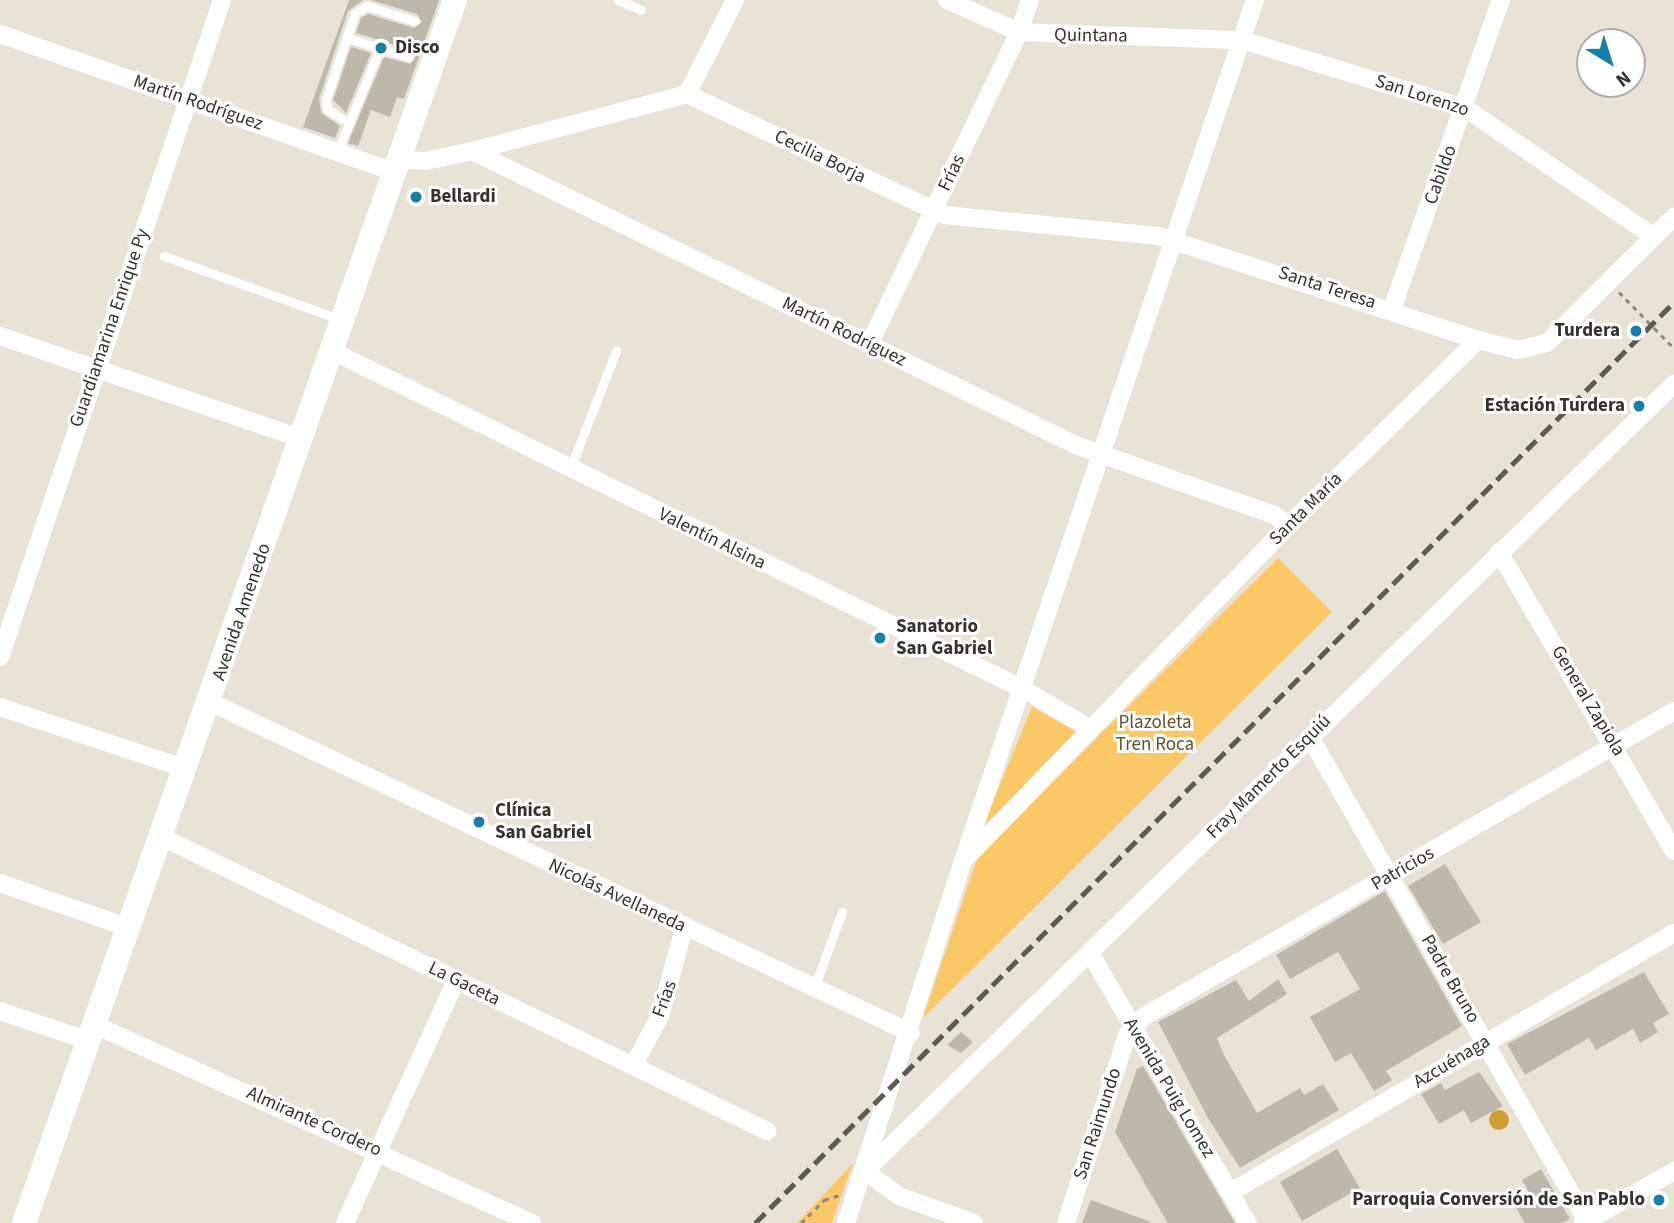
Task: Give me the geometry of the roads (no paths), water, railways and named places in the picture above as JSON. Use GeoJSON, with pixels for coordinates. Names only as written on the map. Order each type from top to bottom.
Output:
{"type":"FeatureCollection","features":[{"type":"Feature","properties":{"kind":"street","name":"Guardiamarina Enrique Py"},"geometry":{"type":"LineString","coordinates":[[0,657],[222,0]]}},
{"type":"Feature","properties":{"kind":"street","name":"Avenida Amenedo"},"geometry":{"type":"LineString","coordinates":[[24,1223],[399,166],[455,0]]}},
{"type":"Feature","properties":{"kind":"street"},"geometry":{"type":"LineString","coordinates":[[472,150],[687,94],[735,0]]}},
{"type":"Feature","properties":{"kind":"street","name":"Quintana"},"geometry":{"type":"LineString","coordinates":[[947,0],[1019,32],[1242,40]]}},
{"type":"Feature","properties":{"kind":"street","name":"Frías"},"geometry":{"type":"LineString","coordinates":[[869,345],[1019,32],[1030,0]]}},
{"type":"Feature","properties":{"kind":"street"},"geometry":{"type":"LineString","coordinates":[[846,1223],[911,1033],[963,861],[1255,0]]}},
{"type":"Feature","properties":{"kind":"street","name":"Cabildo"},"geometry":{"type":"LineString","coordinates":[[1392,309],[1501,0]]}},
{"type":"Feature","properties":{"kind":"street","name":"Martín Rodríguez"},"geometry":{"type":"LineString","coordinates":[[0,34],[337,152],[399,166],[472,150],[1101,456],[1274,515],[1289,525]]}},
{"type":"Feature","properties":{"kind":"street","name":"San Lorenzo"},"geometry":{"type":"LineString","coordinates":[[1242,40],[1465,108],[1654,237]]}},
{"type":"Feature","properties":{"kind":"street","name":"Cecilia Borja"},"geometry":{"type":"LineString","coordinates":[[687,94],[934,212],[954,218],[1175,240]]}},
{"type":"Feature","properties":{"kind":"street"},"geometry":{"type":"LineString","coordinates":[[1478,340],[1518,350],[1539,348],[1674,217]]}},
{"type":"Feature","properties":{"kind":"street","name":"Santa Teresa"},"geometry":{"type":"LineString","coordinates":[[1175,240],[1392,309],[1478,340]]}},
{"type":"Feature","properties":{"kind":"street"},"geometry":{"type":"LineString","coordinates":[[0,336],[302,439]]}},
{"type":"Feature","properties":{"kind":"street","name":"Santa María"},"geometry":{"type":"LineString","coordinates":[[963,861],[1289,525],[1478,340]]}},
{"type":"Feature","properties":{"kind":"street","name":"Valentín Alsina"},"geometry":{"type":"LineString","coordinates":[[332,351],[570,470],[1023,689],[1091,729]]}},
{"type":"Feature","properties":{"kind":"street","name":"Fray Mamerto Esquiú"},"geometry":{"type":"LineString","coordinates":[[865,1171],[1674,384]]}},
{"type":"Feature","properties":{"kind":"street","name":"General Zapiola"},"geometry":{"type":"LineString","coordinates":[[1499,552],[1674,850]]}},
{"type":"Feature","properties":{"kind":"street","name":"Nicolás Avellaneda"},"geometry":{"type":"LineString","coordinates":[[210,702],[911,1033]]}},
{"type":"Feature","properties":{"kind":"street"},"geometry":{"type":"LineString","coordinates":[[0,707],[186,769]]}},
{"type":"Feature","properties":{"kind":"street","name":"Patricios"},"geometry":{"type":"LineString","coordinates":[[1133,1026],[1674,711]]}},
{"type":"Feature","properties":{"kind":"street","name":"Padre Bruno"},"geometry":{"type":"LineString","coordinates":[[1310,737],[1486,1042],[1586,1222]]}},
{"type":"Feature","properties":{"kind":"street","name":"La Gaceta"},"geometry":{"type":"LineString","coordinates":[[162,837],[767,1131]]}},
{"type":"Feature","properties":{"kind":"street"},"geometry":{"type":"LineString","coordinates":[[0,883],[130,928]]}},
{"type":"Feature","properties":{"kind":"street","name":"Frías"},"geometry":{"type":"LineString","coordinates":[[632,1066],[660,1016],[684,928]]}},
{"type":"Feature","properties":{"kind":"street","name":"Azcuénaga"},"geometry":{"type":"LineString","coordinates":[[1231,1192],[1674,933]]}},
{"type":"Feature","properties":{"kind":"street","name":"Avenida Puig Lomez"},"geometry":{"type":"LineString","coordinates":[[1090,953],[1248,1223]]}},
{"type":"Feature","properties":{"kind":"street"},"geometry":{"type":"LineString","coordinates":[[345,1223],[456,980]]}},
{"type":"Feature","properties":{"kind":"street","name":"Almirante Cordero"},"geometry":{"type":"LineString","coordinates":[[0,1011],[92,1033],[378,1151],[532,1223]]}},
{"type":"Feature","properties":{"kind":"street","name":"San Raimundo"},"geometry":{"type":"LineString","coordinates":[[1066,1223],[1133,1026]]}},
{"type":"Feature","properties":{"kind":"street"},"geometry":{"type":"LineString","coordinates":[[865,1171],[899,1196],[974,1223]]}},
{"type":"Feature","properties":{"kind":"street"},"geometry":{"type":"LineString","coordinates":[[1586,1222],[1674,1171]]}},
{"type":"Feature","properties":{"kind":"lane"},"geometry":{"type":"LineString","coordinates":[[618,0],[641,10]]}},
{"type":"Feature","properties":{"kind":"lane"},"geometry":{"type":"LineString","coordinates":[[346,121],[327,110],[326,99],[355,13],[367,6],[415,21]]}},
{"type":"Feature","properties":{"kind":"lane"},"geometry":{"type":"LineString","coordinates":[[347,38],[409,57]]}},
{"type":"Feature","properties":{"kind":"lane"},"geometry":{"type":"LineString","coordinates":[[337,152],[346,121],[380,48]]}},
{"type":"Feature","properties":{"kind":"lane"},"geometry":{"type":"LineString","coordinates":[[164,256],[343,320]]}},
{"type":"Feature","properties":{"kind":"lane"},"geometry":{"type":"LineString","coordinates":[[570,470],[616,351]]}},
{"type":"Feature","properties":{"kind":"lane"},"geometry":{"type":"LineString","coordinates":[[813,989],[842,912]]}},
{"type":"Feature","properties":{"kind":"railway"},"geometry":{"type":"LineString","coordinates":[[755,1223],[1674,302]]}},
{"type":"Feature","properties":{"kind":"place","name":"Disco"},"geometry":{"type":"Point","coordinates":[381,48]}},
{"type":"Feature","properties":{"kind":"place","name":"Bellardi"},"geometry":{"type":"Point","coordinates":[416,197]}},
{"type":"Feature","properties":{"kind":"place","name":"Turdera"},"geometry":{"type":"Point","coordinates":[1636,331]}},
{"type":"Feature","properties":{"kind":"place","name":"Estación Turdera"},"geometry":{"type":"Point","coordinates":[1639,406]}},
{"type":"Feature","properties":{"kind":"place","name":"Sanatorio San Gabriel"},"geometry":{"type":"Point","coordinates":[880,638]}},
{"type":"Feature","properties":{"kind":"place","name":"Clínica San Gabriel"},"geometry":{"type":"Point","coordinates":[479,822]}},
{"type":"Feature","properties":{"kind":"place","name":"Parroquia Conversión de San Pablo"},"geometry":{"type":"Point","coordinates":[1659,1200]}},
{"type":"Feature","properties":{"kind":"park label","name":"Plazoleta Tren Roca"},"geometry":{"type":"Point","coordinates":[1155,734]}}]}
